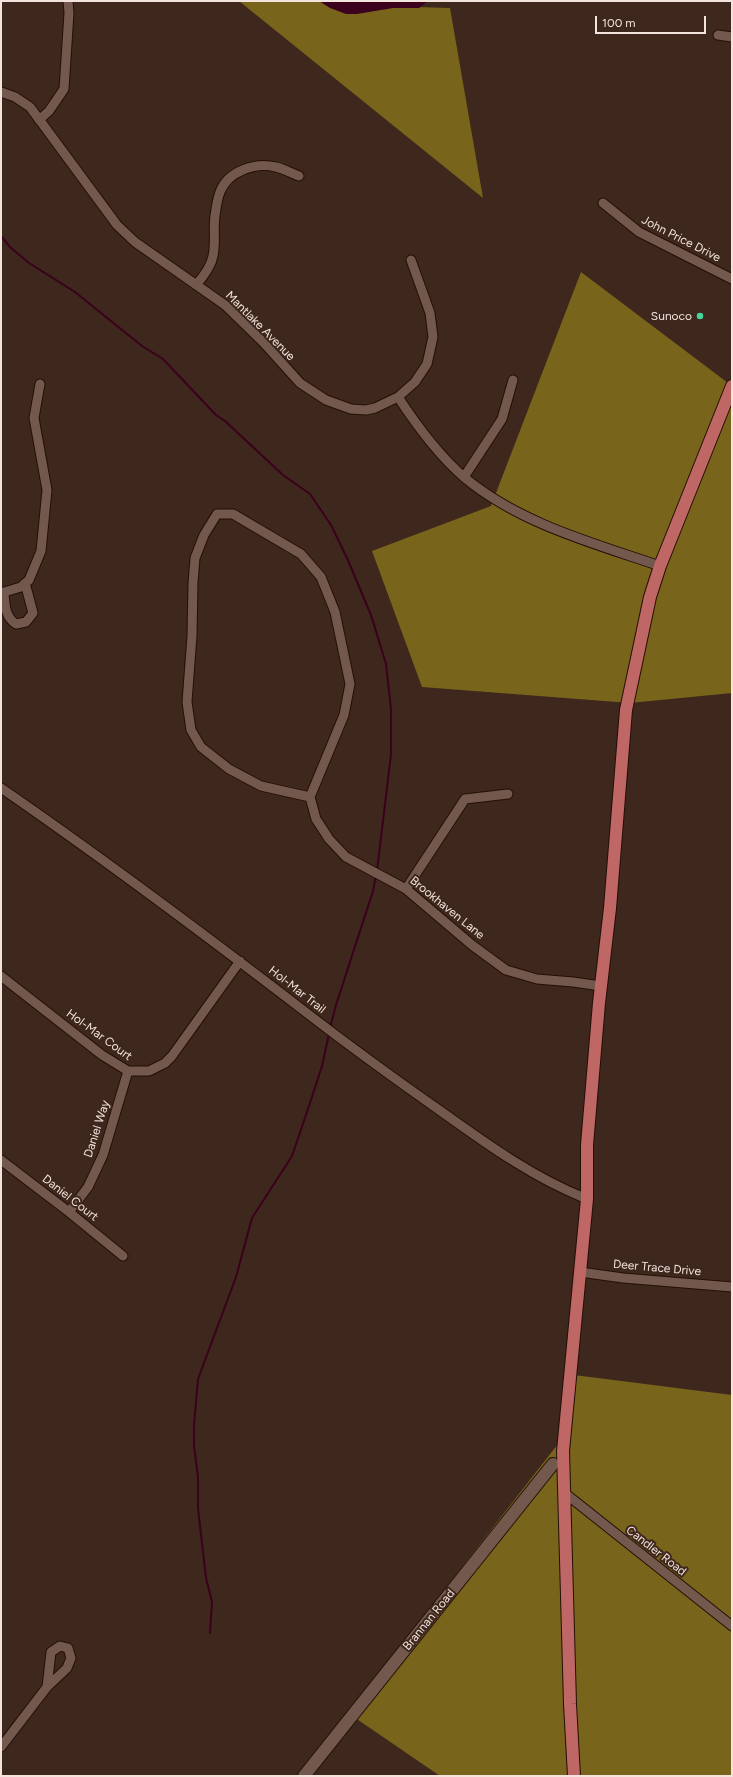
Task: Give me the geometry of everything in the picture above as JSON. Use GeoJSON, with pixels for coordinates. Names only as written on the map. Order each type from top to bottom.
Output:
{"type":"FeatureCollection","features":[{"type":"Feature","properties":{"kind":"main road"},"geometry":{"type":"LineString","coordinates":[[574,1776],[570,1704],[564,1451],[587,1199],[587,1145],[601,986],[610,908],[626,710],[650,597],[660,566],[732,386]]}},
{"type":"Feature","properties":{"kind":"street"},"geometry":{"type":"LineString","coordinates":[[39,120],[49,111],[64,89],[69,13],[68,1]]}},
{"type":"Feature","properties":{"kind":"street"},"geometry":{"type":"LineString","coordinates":[[718,35],[732,37]]}},
{"type":"Feature","properties":{"kind":"street","name":"Mantlake Avenue"},"geometry":{"type":"LineString","coordinates":[[1,92],[15,97],[23,102],[39,120],[116,225],[135,242],[224,305],[263,342],[300,383],[326,400],[351,409],[366,410],[375,408],[398,397],[415,382],[427,364],[433,337],[430,313],[411,260]]}},
{"type":"Feature","properties":{"kind":"street"},"geometry":{"type":"LineString","coordinates":[[196,285],[203,276],[213,256],[214,217],[218,198],[220,191],[230,178],[251,166],[263,165],[276,167],[299,176]]}},
{"type":"Feature","properties":{"kind":"street","name":"John Price Drive"},"geometry":{"type":"LineString","coordinates":[[603,203],[639,232],[732,278]]}},
{"type":"Feature","properties":{"kind":"street"},"geometry":{"type":"LineString","coordinates":[[464,477],[502,419],[513,380]]}},
{"type":"Feature","properties":{"kind":"street"},"geometry":{"type":"LineString","coordinates":[[25,583],[33,613],[26,622],[16,624],[11,621],[2,593],[21,587],[25,583],[29,580],[35,570],[41,551],[46,490],[44,468],[34,418],[40,384]]}},
{"type":"Feature","properties":{"kind":"street"},"geometry":{"type":"LineString","coordinates":[[398,397],[421,431],[464,477],[482,491],[516,512],[558,530],[660,566]]}},
{"type":"Feature","properties":{"kind":"street"},"geometry":{"type":"LineString","coordinates":[[217,514],[233,514],[301,554],[321,577],[335,612],[350,684],[344,715],[319,772],[310,797],[261,786],[229,769],[201,747],[191,730],[188,702],[195,558],[204,535],[217,514]]}},
{"type":"Feature","properties":{"kind":"street","name":"Hol-Mar Trail"},"geometry":{"type":"LineString","coordinates":[[1,788],[240,961],[362,1055],[513,1162],[560,1188],[587,1199]]}},
{"type":"Feature","properties":{"kind":"street"},"geometry":{"type":"LineString","coordinates":[[406,889],[465,799],[508,794]]}},
{"type":"Feature","properties":{"kind":"street","name":"Brookhaven Lane"},"geometry":{"type":"LineString","coordinates":[[310,797],[316,819],[329,839],[346,857],[406,889],[472,945],[506,970],[537,979],[601,986]]}},
{"type":"Feature","properties":{"kind":"street","name":"Hol-Mar Court"},"geometry":{"type":"LineString","coordinates":[[1,976],[102,1055],[128,1071],[149,1071],[165,1063],[172,1056],[240,961]]}},
{"type":"Feature","properties":{"kind":"street","name":"Daniel Way"},"geometry":{"type":"LineString","coordinates":[[69,1212],[88,1186],[103,1155],[128,1071]]}},
{"type":"Feature","properties":{"kind":"street","name":"Daniel Court"},"geometry":{"type":"LineString","coordinates":[[1,1160],[69,1212],[122,1256]]}},
{"type":"Feature","properties":{"kind":"street","name":"Deer Trace Drive"},"geometry":{"type":"LineString","coordinates":[[580,1272],[623,1278],[732,1287]]}},
{"type":"Feature","properties":{"kind":"street"},"geometry":{"type":"LineString","coordinates":[[553,1464],[564,1451]]}},
{"type":"Feature","properties":{"kind":"street","name":"Brannan Road"},"geometry":{"type":"LineString","coordinates":[[304,1776],[553,1464]]}},
{"type":"Feature","properties":{"kind":"street","name":"Candler Road"},"geometry":{"type":"LineString","coordinates":[[566,1494],[732,1626]]}},
{"type":"Feature","properties":{"kind":"street"},"geometry":{"type":"LineString","coordinates":[[1,1747],[47,1687]]}},
{"type":"Feature","properties":{"kind":"shaded area"},"geometry":{"type":"Polygon","coordinates":[[[239,1],[337,1],[348,5],[450,8],[483,198],[239,1]]]}},
{"type":"Feature","properties":{"kind":"shaded area"},"geometry":{"type":"Polygon","coordinates":[[[319,1],[428,1],[419,8],[393,8],[357,14],[346,14],[330,8],[319,1]]]}},
{"type":"Feature","properties":{"kind":"shaded area"},"geometry":{"type":"Polygon","coordinates":[[[581,272],[732,386],[732,693],[630,703],[422,687],[372,551],[491,506],[581,272]]]}},
{"type":"Feature","properties":{"kind":"shaded area"},"geometry":{"type":"Polygon","coordinates":[[[574,1375],[732,1395],[732,1776],[440,1776],[348,1713],[565,1435],[574,1375]]]}},
{"type":"Feature","properties":{"kind":"waterway"},"geometry":{"type":"LineString","coordinates":[[1,236],[10,247],[29,263],[75,292],[142,346],[163,359],[216,415],[225,421],[283,475],[310,494],[331,525],[347,558],[371,615],[386,664],[391,709],[391,754],[377,871]]}},
{"type":"Feature","properties":{"kind":"waterway"},"geometry":{"type":"LineString","coordinates":[[330,1028],[373,891],[376,875]]}},
{"type":"Feature","properties":{"kind":"waterway"},"geometry":{"type":"LineString","coordinates":[[210,1633],[212,1602],[206,1578],[198,1508],[198,1477],[194,1446],[194,1425],[198,1379],[236,1277],[252,1218],[292,1156],[322,1066],[329,1034]]}},
{"type":"Feature","properties":{"kind":"place","name":"Sunoco"},"geometry":{"type":"Point","coordinates":[700,316]}}]}
